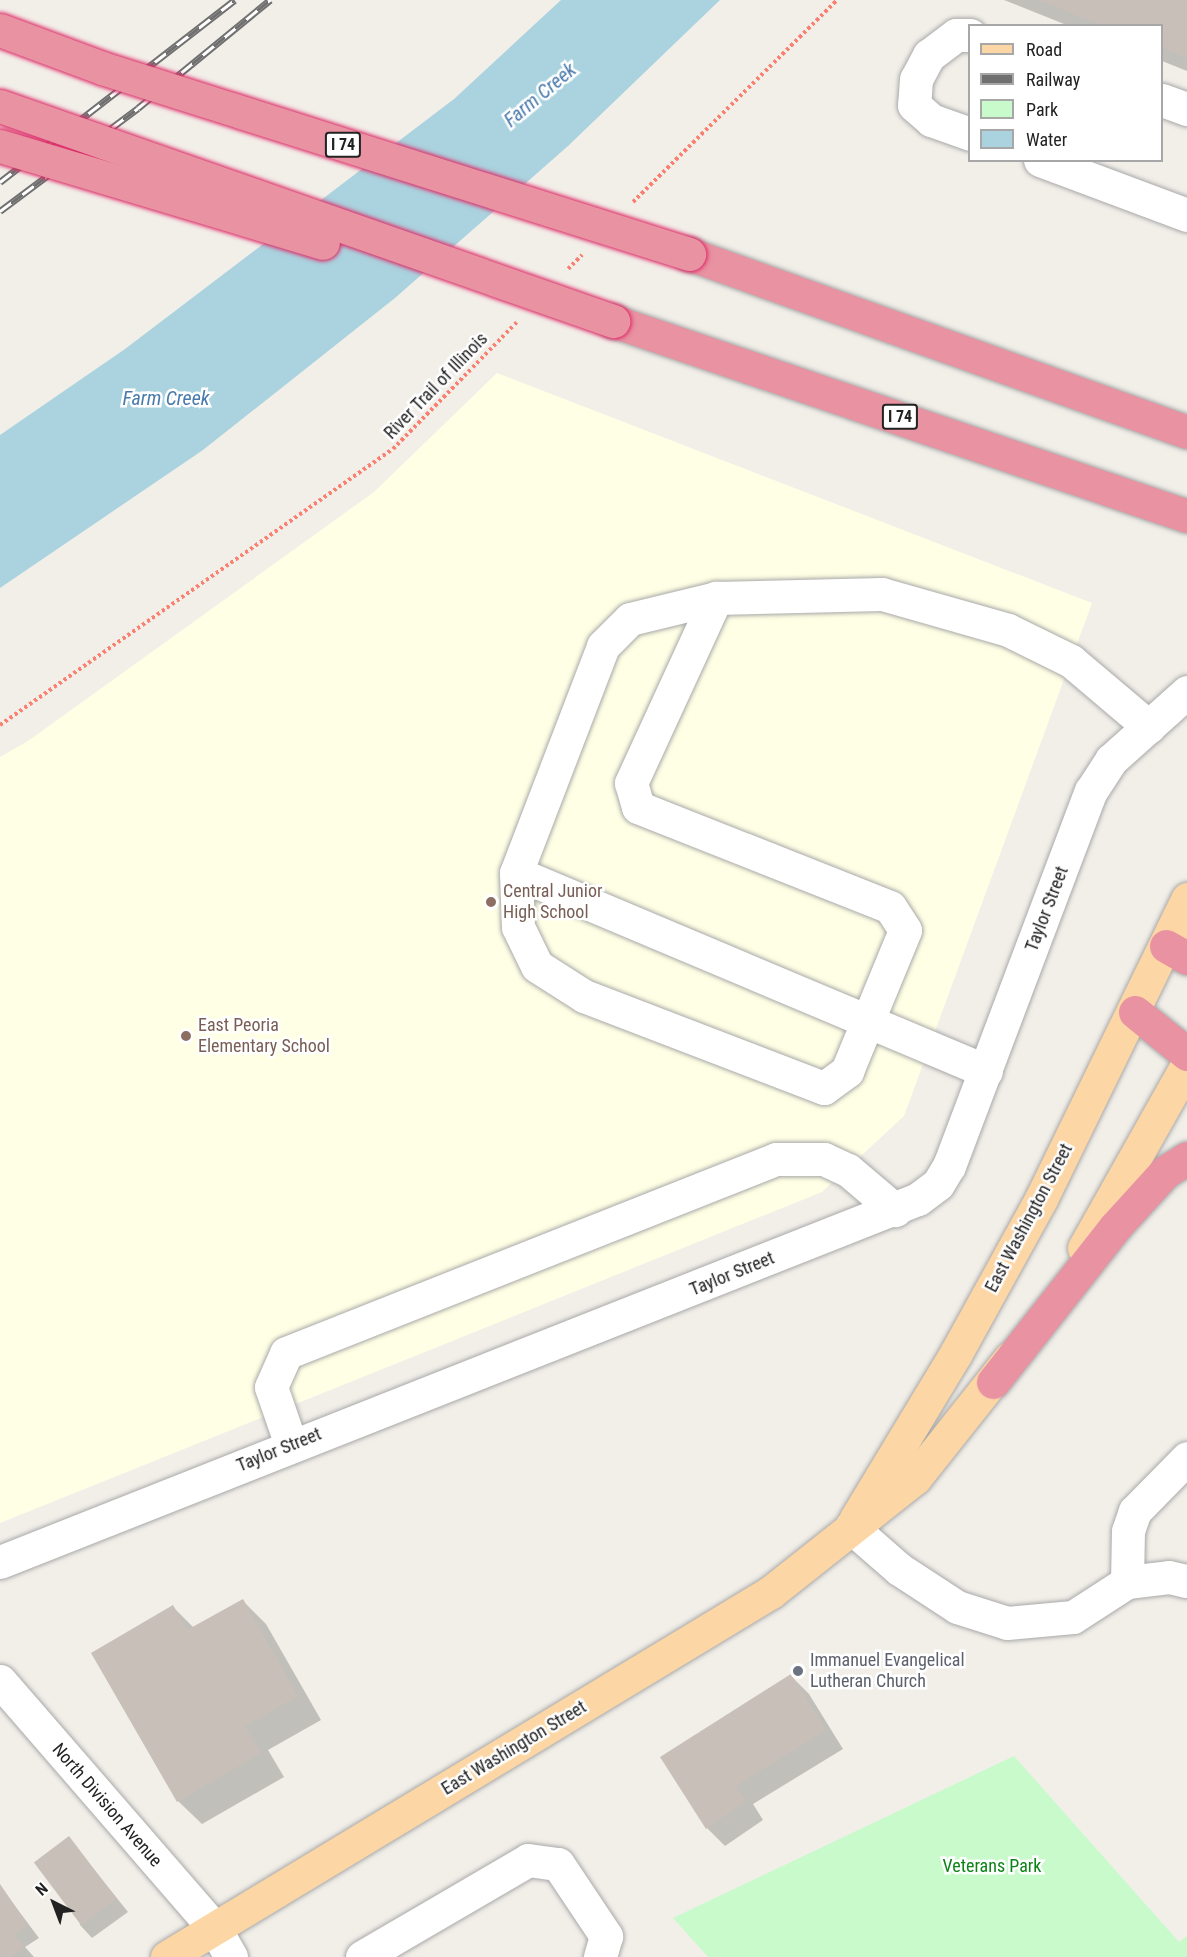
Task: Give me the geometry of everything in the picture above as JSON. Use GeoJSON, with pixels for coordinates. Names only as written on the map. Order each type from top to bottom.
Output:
{"type":"FeatureCollection","features":[{"type":"Feature","properties":{"kind":"highway","name":"I 74"},"geometry":{"type":"LineString","coordinates":[[0,30],[102,68],[688,254],[1187,432]]}},
{"type":"Feature","properties":{"kind":"highway","name":"I 74"},"geometry":{"type":"LineString","coordinates":[[0,106],[542,297],[1187,516]]}},
{"type":"Feature","properties":{"kind":"highway"},"geometry":{"type":"LineString","coordinates":[[0,146],[406,267],[542,297]]}},
{"type":"Feature","properties":{"kind":"highway"},"geometry":{"type":"LineString","coordinates":[[1135,1012],[1187,1054]]}},
{"type":"Feature","properties":{"kind":"highway"},"geometry":{"type":"LineString","coordinates":[[993,1382],[1114,1228],[1165,1172],[1187,1158]]}},
{"type":"Feature","properties":{"kind":"main road","name":"East Washington Street"},"geometry":{"type":"LineString","coordinates":[[851,1527],[956,1353],[1041,1199],[1135,1012],[1177,952],[1187,899]]}},
{"type":"Feature","properties":{"kind":"main road","name":"East Washington Street"},"geometry":{"type":"LineString","coordinates":[[167,1957],[771,1592],[915,1478],[993,1382],[1109,1208],[1187,1065]]}},
{"type":"Feature","properties":{"kind":"street"},"geometry":{"type":"LineString","coordinates":[[968,35],[956,35],[929,55],[916,79],[914,105],[930,120],[968,134]]}},
{"type":"Feature","properties":{"kind":"street"},"geometry":{"type":"LineString","coordinates":[[1163,101],[1187,109]]}},
{"type":"Feature","properties":{"kind":"street"},"geometry":{"type":"LineString","coordinates":[[1045,162],[1187,214]]}},
{"type":"Feature","properties":{"kind":"street"},"geometry":{"type":"LineString","coordinates":[[717,598],[631,783],[638,807],[890,907],[905,930],[847,1071],[824,1088],[584,996],[537,966],[518,927],[516,873],[603,646],[630,619],[717,598],[882,594],[1008,630],[1071,661],[1149,727]]}},
{"type":"Feature","properties":{"kind":"street","name":"Taylor Street"},"geometry":{"type":"LineString","coordinates":[[0,1562],[291,1444],[895,1210],[938,1184],[949,1166],[986,1071],[1091,790],[1111,760],[1187,692]]}},
{"type":"Feature","properties":{"kind":"street"},"geometry":{"type":"LineString","coordinates":[[516,873],[986,1071]]}},
{"type":"Feature","properties":{"kind":"street"},"geometry":{"type":"LineString","coordinates":[[291,1444],[271,1387],[286,1353],[776,1159],[824,1159],[848,1170],[895,1210]]}},
{"type":"Feature","properties":{"kind":"street"},"geometry":{"type":"LineString","coordinates":[[1127,1582],[1128,1531],[1135,1511],[1187,1458]]}},
{"type":"Feature","properties":{"kind":"street"},"geometry":{"type":"LineString","coordinates":[[851,1527],[899,1569],[957,1607],[1007,1623],[1072,1617],[1127,1582],[1181,1572]]}},
{"type":"Feature","properties":{"kind":"street","name":"North Division Avenue"},"geometry":{"type":"LineString","coordinates":[[0,1681],[214,1929],[231,1957]]}},
{"type":"Feature","properties":{"kind":"street"},"geometry":{"type":"LineString","coordinates":[[362,1957],[528,1860],[558,1864],[606,1936],[600,1957]]}},
{"type":"Feature","properties":{"kind":"path"},"geometry":{"type":"LineString","coordinates":[[626,210],[837,0]]}},
{"type":"Feature","properties":{"kind":"path","name":"River Trail of Illinois"},"geometry":{"type":"LineString","coordinates":[[0,725],[393,449],[584,253]]}},
{"type":"Feature","properties":{"kind":"shaded area","name":"Central Junior High School"},"geometry":{"type":"Polygon","coordinates":[[[497,373],[1092,603],[904,1116],[822,1192],[0,1523],[0,757],[28,741],[374,492],[497,373]]]}},
{"type":"Feature","properties":{"kind":"green space","name":"Veterans Park"},"geometry":{"type":"Polygon","coordinates":[[[1014,1756],[1179,1942],[1187,1936],[1187,1957],[708,1957],[673,1918],[1014,1756]]]}},
{"type":"Feature","properties":{"kind":"water","name":"Farm Creek"},"geometry":{"type":"Polygon","coordinates":[[[561,0],[720,0],[568,146],[395,298],[203,450],[0,588],[0,435],[125,349],[454,99],[561,0]]]}},
{"type":"Feature","properties":{"kind":"building"},"geometry":{"type":"Polygon","coordinates":[[[1038,0],[1187,0],[1187,58],[1163,48],[1163,24],[1098,24],[1038,0]]]}},
{"type":"Feature","properties":{"kind":"building"},"geometry":{"type":"Polygon","coordinates":[[[243,1599],[298,1696],[245,1726],[261,1753],[177,1802],[91,1653],[173,1605],[187,1630],[243,1599]]]}},
{"type":"Feature","properties":{"kind":"building"},"geometry":{"type":"Polygon","coordinates":[[[791,1674],[826,1730],[736,1786],[746,1801],[706,1829],[660,1757],[791,1674]]]}},
{"type":"Feature","properties":{"kind":"building"},"geometry":{"type":"Polygon","coordinates":[[[69,1836],[117,1899],[81,1926],[34,1862],[69,1836]]]}},
{"type":"Feature","properties":{"kind":"building"},"geometry":{"type":"Polygon","coordinates":[[[0,1884],[28,1925],[14,1935],[25,1947],[11,1957],[0,1957],[0,1884]]]}},
{"type":"Feature","properties":{"kind":"railway"},"geometry":{"type":"LineString","coordinates":[[0,182],[235,0]]}},
{"type":"Feature","properties":{"kind":"railway"},"geometry":{"type":"LineString","coordinates":[[0,211],[138,108],[270,0]]}},
{"type":"Feature","properties":{"kind":"place","name":"Central Junior High School"},"geometry":{"type":"Point","coordinates":[491,902]}},
{"type":"Feature","properties":{"kind":"place","name":"East Peoria Elementary School"},"geometry":{"type":"Point","coordinates":[186,1036]}},
{"type":"Feature","properties":{"kind":"place","name":"Immanuel Evangelical Lutheran Church"},"geometry":{"type":"Point","coordinates":[798,1671]}}]}
